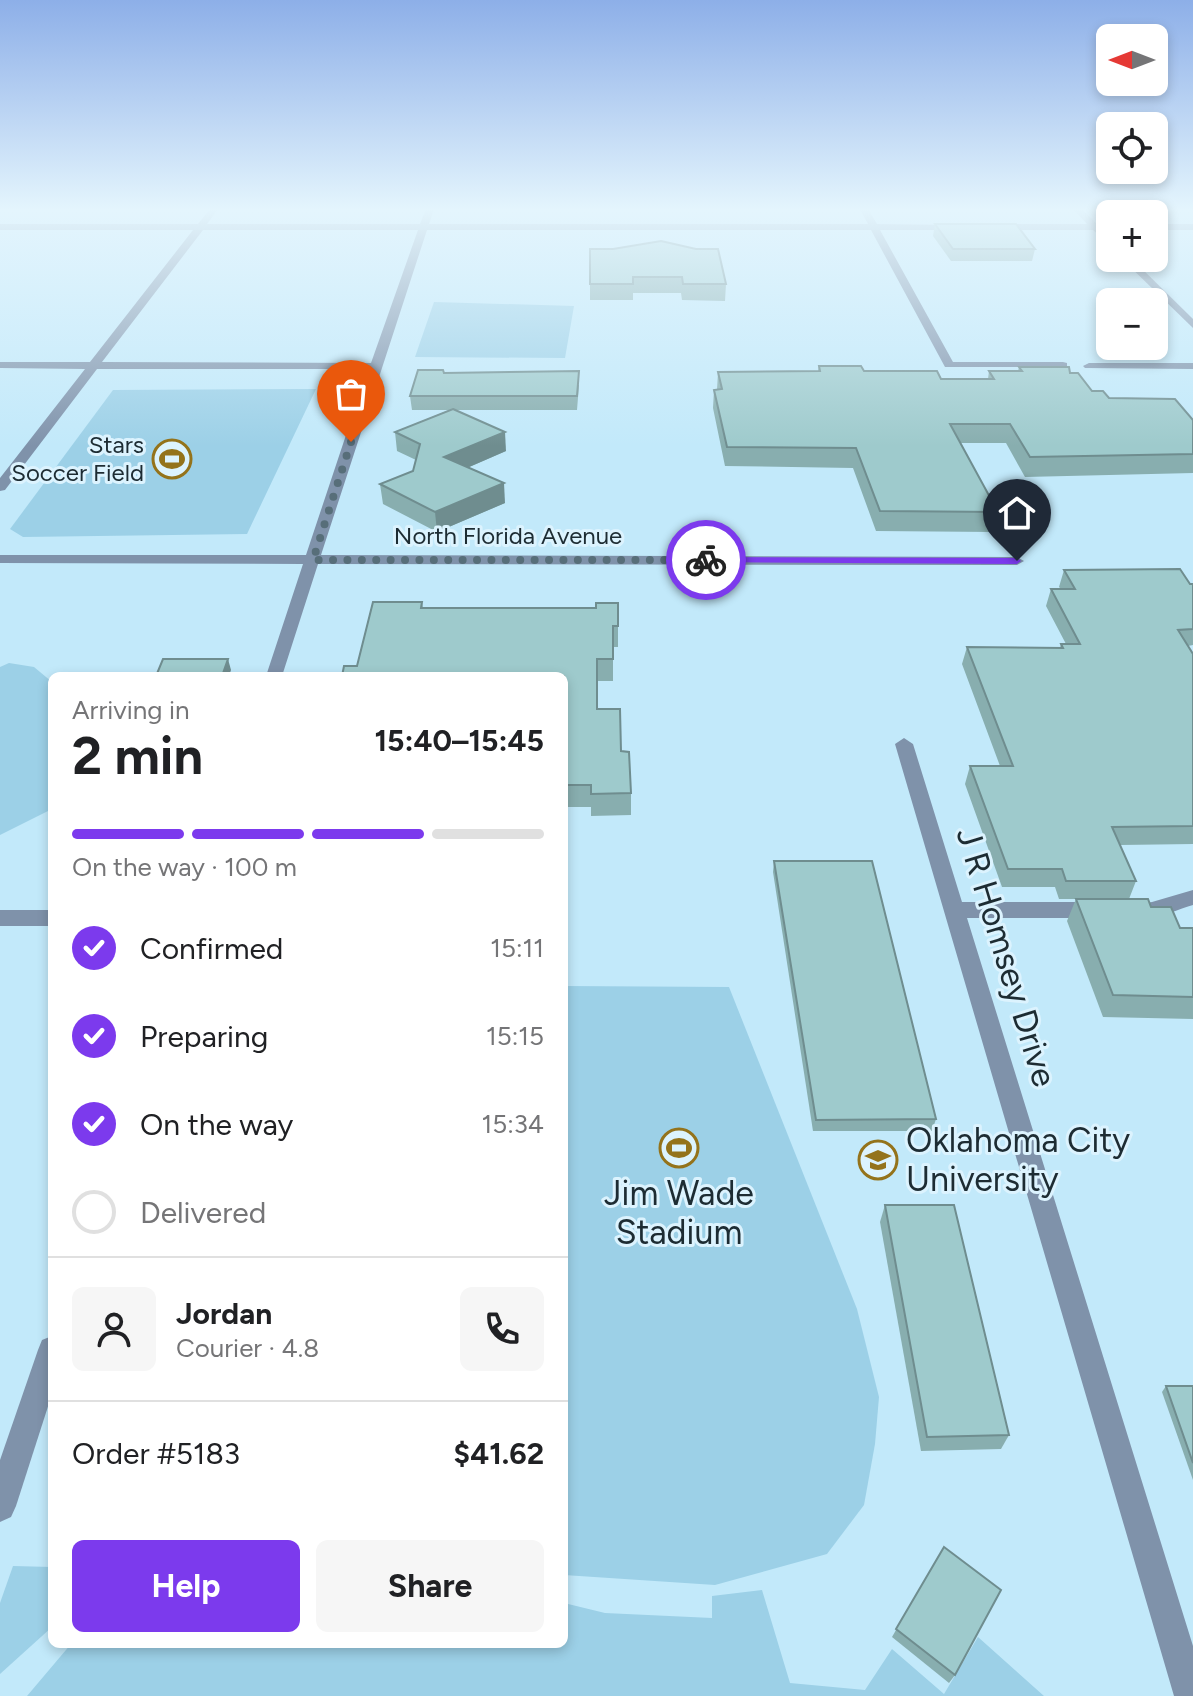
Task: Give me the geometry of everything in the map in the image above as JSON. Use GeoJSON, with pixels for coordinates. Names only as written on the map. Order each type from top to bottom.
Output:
{"type":"FeatureCollection","features":[{"type":"Feature","properties":{"kind":"street"},"geometry":{"type":"LineString","coordinates":[[0,487],[152,288]]}},
{"type":"Feature","properties":{"kind":"street"},"geometry":{"type":"LineString","coordinates":[[275,672],[402,288]]}},
{"type":"Feature","properties":{"kind":"street"},"geometry":{"type":"LineString","coordinates":[[907,288],[949,365],[1063,365]]}},
{"type":"Feature","properties":{"kind":"street"},"geometry":{"type":"LineString","coordinates":[[1156,288],[1193,325]]}},
{"type":"Feature","properties":{"kind":"street"},"geometry":{"type":"LineString","coordinates":[[0,365],[375,366]]}},
{"type":"Feature","properties":{"kind":"street"},"geometry":{"type":"LineString","coordinates":[[1089,366],[1193,366]]}},
{"type":"Feature","properties":{"kind":"street","name":"North Florida Avenue"},"geometry":{"type":"LineString","coordinates":[[0,559],[1017,561]]}},
{"type":"Feature","properties":{"kind":"street","name":"J R Homsey Drive"},"geometry":{"type":"LineString","coordinates":[[904,744],[1191,1696]]}},
{"type":"Feature","properties":{"kind":"street"},"geometry":{"type":"LineString","coordinates":[[956,910],[1152,910],[1193,897]]}},
{"type":"Feature","properties":{"kind":"street"},"geometry":{"type":"LineString","coordinates":[[0,918],[48,918]]}},
{"type":"Feature","properties":{"kind":"street"},"geometry":{"type":"LineString","coordinates":[[0,1506],[48,1362]]}},
{"type":"Feature","properties":{"kind":"shaded area"},"geometry":{"type":"Polygon","coordinates":[[[434,302],[574,306],[565,358],[415,357],[434,302]]]}},
{"type":"Feature","properties":{"kind":"shaded area","name":"Stars Soccer Field"},"geometry":{"type":"Polygon","coordinates":[[[316,389],[247,534],[23,537],[10,529],[113,390],[316,389]]]}},
{"type":"Feature","properties":{"kind":"shaded area"},"geometry":{"type":"Polygon","coordinates":[[[9,663],[34,667],[48,679],[48,811],[0,835],[0,667],[9,663]]]}},
{"type":"Feature","properties":{"kind":"shaded area","name":"Jim Wade Stadium"},"geometry":{"type":"Polygon","coordinates":[[[568,986],[729,987],[857,1309],[879,1397],[875,1444],[864,1505],[827,1554],[715,1585],[568,1575],[568,986]]]}},
{"type":"Feature","properties":{"kind":"shaded area"},"geometry":{"type":"Polygon","coordinates":[[[13,1566],[48,1567],[48,1631],[0,1674],[0,1603],[13,1566]]]}},
{"type":"Feature","properties":{"kind":"shaded area"},"geometry":{"type":"Polygon","coordinates":[[[762,1590],[790,1683],[865,1690],[892,1649],[944,1694],[978,1637],[1044,1696],[27,1696],[68,1648],[568,1648],[568,1604],[605,1613],[712,1618],[712,1596],[762,1590]]]}},
{"type":"Feature","properties":{"kind":"building"},"geometry":{"type":"Polygon","coordinates":[[[819,366],[861,366],[864,371],[937,371],[941,379],[994,379],[989,371],[1022,371],[1019,367],[1069,367],[1070,373],[1078,373],[1092,391],[1103,391],[1109,398],[1175,399],[1193,420],[1193,454],[1030,457],[1010,424],[950,424],[998,512],[880,511],[856,448],[727,447],[714,390],[722,389],[718,372],[820,371],[819,366]]]}},
{"type":"Feature","properties":{"kind":"building"},"geometry":{"type":"Polygon","coordinates":[[[418,370],[443,370],[444,373],[579,371],[577,396],[410,396],[418,370]]]}},
{"type":"Feature","properties":{"kind":"building"},"geometry":{"type":"Polygon","coordinates":[[[453,409],[505,432],[444,457],[504,483],[435,512],[380,484],[413,471],[420,444],[395,432],[453,409]]]}},
{"type":"Feature","properties":{"kind":"building"},"geometry":{"type":"Polygon","coordinates":[[[1180,569],[1193,584],[1193,629],[1178,630],[1193,654],[1193,826],[1112,827],[1136,881],[1066,881],[1062,869],[1008,869],[970,766],[1013,766],[967,647],[1063,648],[1061,644],[1080,644],[1051,589],[1075,589],[1064,570],[1180,569]]]}},
{"type":"Feature","properties":{"kind":"building"},"geometry":{"type":"Polygon","coordinates":[[[373,602],[422,602],[421,608],[596,608],[596,603],[618,603],[618,626],[613,626],[613,659],[597,659],[597,709],[620,709],[621,751],[629,752],[631,793],[591,794],[591,785],[568,785],[568,672],[343,672],[344,666],[357,666],[373,602]]]}},
{"type":"Feature","properties":{"kind":"building"},"geometry":{"type":"Polygon","coordinates":[[[163,659],[228,659],[223,672],[158,672],[163,659]]]}},
{"type":"Feature","properties":{"kind":"building"},"geometry":{"type":"Polygon","coordinates":[[[774,861],[872,861],[936,1119],[816,1120],[774,861]]]}},
{"type":"Feature","properties":{"kind":"building"},"geometry":{"type":"Polygon","coordinates":[[[1076,899],[1148,899],[1151,907],[1171,907],[1180,928],[1193,928],[1193,997],[1113,995],[1076,899]]]}},
{"type":"Feature","properties":{"kind":"building"},"geometry":{"type":"Polygon","coordinates":[[[885,1205],[954,1205],[1009,1435],[927,1437],[885,1205]]]}},
{"type":"Feature","properties":{"kind":"building"},"geometry":{"type":"Polygon","coordinates":[[[1166,1386],[1193,1386],[1193,1463],[1166,1386]]]}},
{"type":"Feature","properties":{"kind":"building"},"geometry":{"type":"Polygon","coordinates":[[[944,1547],[1001,1590],[955,1675],[896,1629],[944,1547]]]}},
{"type":"Feature","properties":{"kind":"way so far"},"geometry":{"type":"LineString","coordinates":[[351,442],[313,560],[706,560]]}},
{"type":"Feature","properties":{"kind":"place","name":"Stars Soccer Field"},"geometry":{"type":"Point","coordinates":[172,459]}},
{"type":"Feature","properties":{"kind":"place","name":"Jim Wade Stadium"},"geometry":{"type":"Point","coordinates":[679,1148]}},
{"type":"Feature","properties":{"kind":"place","name":"Oklahoma City University"},"geometry":{"type":"Point","coordinates":[878,1160]}},
{"type":"Feature","properties":{"kind":"route"},"geometry":{"type":"LineString","coordinates":[[706,560],[1017,561]]}}]}
